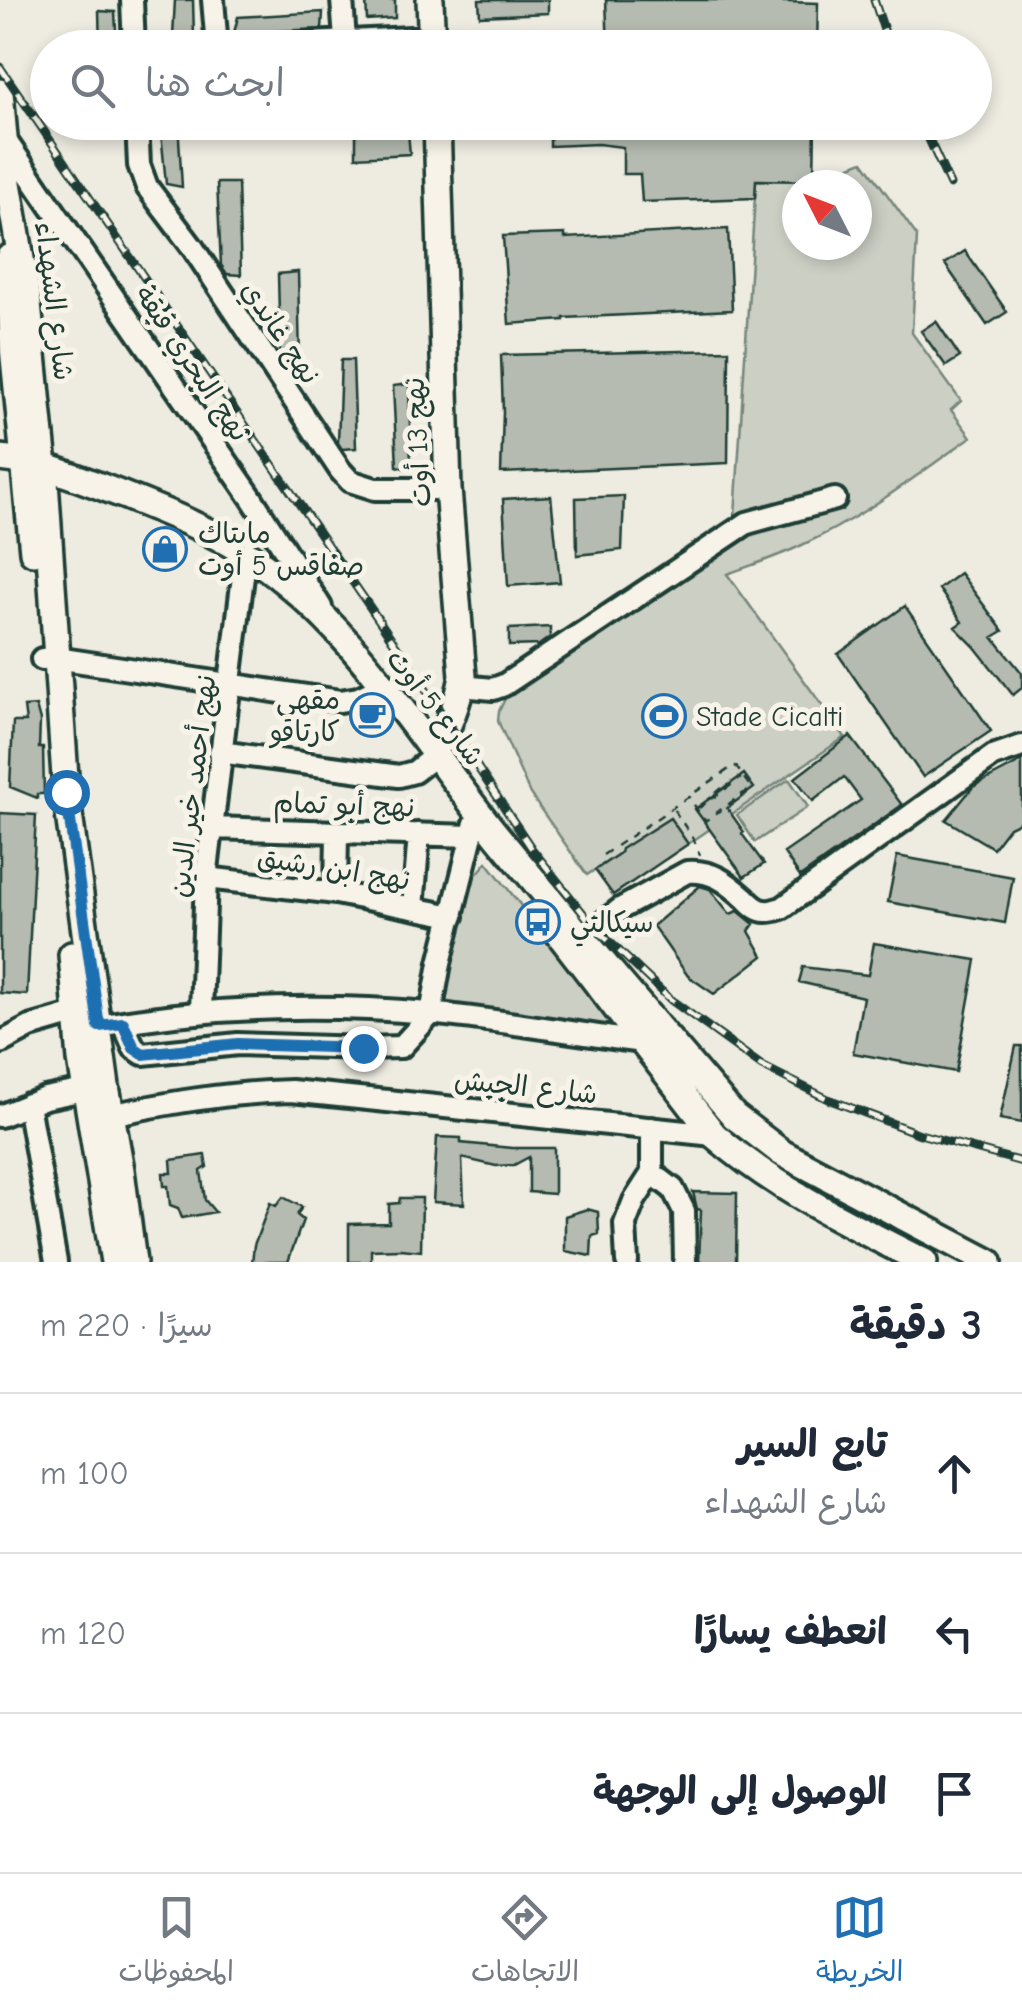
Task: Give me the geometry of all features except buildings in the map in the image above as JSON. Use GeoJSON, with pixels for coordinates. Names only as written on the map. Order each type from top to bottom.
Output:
{"type":"FeatureCollection","features":[{"type":"Feature","properties":{"kind":"main road"},"geometry":{"type":"LineString","coordinates":[[430,0],[431,30]]}},
{"type":"Feature","properties":{"kind":"main road","name":"شارع الشهداء"},"geometry":{"type":"LineString","coordinates":[[0,92],[8,183],[27,294],[23,466]]}},
{"type":"Feature","properties":{"kind":"main road","name":"نهج 13 أوت"},"geometry":{"type":"LineString","coordinates":[[431,757],[449,726],[463,676],[448,489],[438,140]]}},
{"type":"Feature","properties":{"kind":"main road","name":"شارع الشهداء"},"geometry":{"type":"LineString","coordinates":[[8,183],[4,251],[23,466],[49,658],[48,742],[73,964],[95,1020],[95,1088],[133,1262]]}},
{"type":"Feature","properties":{"kind":"main road","name":"شارع 5 أوت"},"geometry":{"type":"LineString","coordinates":[[23,466],[135,500],[212,534],[248,554],[330,622],[431,757],[474,830],[714,1135]]}},
{"type":"Feature","properties":{"kind":"main road","name":"شارع 5 أوت"},"geometry":{"type":"LineString","coordinates":[[23,466],[170,530],[244,568],[320,627],[734,1116],[782,1153],[834,1181]]}},
{"type":"Feature","properties":{"kind":"main road","name":"شارع الشهداء"},"geometry":{"type":"LineString","coordinates":[[100,1117],[114,1262]]}},
{"type":"Feature","properties":{"kind":"main road"},"geometry":{"type":"LineString","coordinates":[[714,1135],[834,1181],[989,1262]]}},
{"type":"Feature","properties":{"kind":"main road"},"geometry":{"type":"LineString","coordinates":[[714,1135],[780,1185],[924,1262]]}},
{"type":"Feature","properties":{"kind":"main road"},"geometry":{"type":"LineString","coordinates":[[871,1235],[894,1262]]}},
{"type":"Feature","properties":{"kind":"street"},"geometry":{"type":"LineString","coordinates":[[132,0],[133,30]]}},
{"type":"Feature","properties":{"kind":"street"},"geometry":{"type":"LineString","coordinates":[[213,0],[216,30]]}},
{"type":"Feature","properties":{"kind":"street"},"geometry":{"type":"LineString","coordinates":[[342,0],[344,30]]}},
{"type":"Feature","properties":{"kind":"street","name":"نهج البحري قيقة"},"geometry":{"type":"LineString","coordinates":[[4,138],[251,497],[330,622]]}},
{"type":"Feature","properties":{"kind":"street","name":"نهج غاندي"},"geometry":{"type":"LineString","coordinates":[[138,140],[147,187],[340,470],[350,480],[375,489],[448,489]]}},
{"type":"Feature","properties":{"kind":"street"},"geometry":{"type":"LineString","coordinates":[[461,686],[493,689],[504,685],[747,523],[835,499]]}},
{"type":"Feature","properties":{"kind":"street","name":"نهج أحمد خير الدين"},"geometry":{"type":"LineString","coordinates":[[201,1012],[206,878],[244,568]]}},
{"type":"Feature","properties":{"kind":"street"},"geometry":{"type":"LineString","coordinates":[[49,658],[340,700],[373,691]]}},
{"type":"Feature","properties":{"kind":"street"},"geometry":{"type":"LineString","coordinates":[[583,938],[620,909],[687,872],[712,874],[756,908],[767,912],[782,908],[993,756],[1022,746]]}},
{"type":"Feature","properties":{"kind":"street"},"geometry":{"type":"LineString","coordinates":[[220,752],[399,776],[414,772],[431,757]]}},
{"type":"Feature","properties":{"kind":"street","name":"نهج أبو تمام"},"geometry":{"type":"LineString","coordinates":[[213,828],[419,834],[474,830]]}},
{"type":"Feature","properties":{"kind":"street"},"geometry":{"type":"LineString","coordinates":[[95,1020],[143,1054],[238,1044],[402,1047],[430,1014],[474,830]]}},
{"type":"Feature","properties":{"kind":"street"},"geometry":{"type":"LineString","coordinates":[[336,893],[337,832]]}},
{"type":"Feature","properties":{"kind":"street"},"geometry":{"type":"LineString","coordinates":[[413,908],[419,834]]}},
{"type":"Feature","properties":{"kind":"street","name":"نهج ابن رشيق"},"geometry":{"type":"LineString","coordinates":[[206,878],[336,893],[452,916]]}},
{"type":"Feature","properties":{"kind":"street"},"geometry":{"type":"LineString","coordinates":[[0,1042],[30,1027],[291,1008],[430,1014],[641,1042]]}},
{"type":"Feature","properties":{"kind":"street"},"geometry":{"type":"LineString","coordinates":[[0,1116],[45,1098],[95,1088]]}},
{"type":"Feature","properties":{"kind":"street","name":"شارع الجيش"},"geometry":{"type":"LineString","coordinates":[[100,1117],[195,1098],[291,1091],[714,1135]]}},
{"type":"Feature","properties":{"kind":"street"},"geometry":{"type":"LineString","coordinates":[[28,1104],[56,1262]]}},
{"type":"Feature","properties":{"kind":"street"},"geometry":{"type":"LineString","coordinates":[[626,1262],[624,1224],[652,1172],[652,1128]]}},
{"type":"Feature","properties":{"kind":"street"},"geometry":{"type":"LineString","coordinates":[[652,1172],[673,1189],[684,1211],[685,1262]]}},
{"type":"Feature","properties":{"kind":"path"},"geometry":{"type":"LineString","coordinates":[[603,855],[672,808],[688,796],[735,764],[752,788],[706,821],[688,796]]}},
{"type":"Feature","properties":{"kind":"path"},"geometry":{"type":"LineString","coordinates":[[697,809],[743,777]]}},
{"type":"Feature","properties":{"kind":"path"},"geometry":{"type":"LineString","coordinates":[[672,808],[698,848],[700,871]]}},
{"type":"Feature","properties":{"kind":"shaded area"},"geometry":{"type":"Polygon","coordinates":[[[863,161],[869,170],[841,170],[863,161]]]}},
{"type":"Feature","properties":{"kind":"shaded area"},"geometry":{"type":"Polygon","coordinates":[[[872,174],[917,236],[912,333],[961,401],[951,410],[971,437],[845,523],[791,550],[727,574],[845,737],[666,859],[620,853],[587,875],[530,794],[498,721],[499,711],[506,697],[724,543],[716,530],[735,516],[756,180],[782,180],[782,260],[872,260],[872,174]]]}},
{"type":"Feature","properties":{"kind":"shaded area"},"geometry":{"type":"Polygon","coordinates":[[[789,779],[808,807],[755,842],[737,815],[789,779]]]}},
{"type":"Feature","properties":{"kind":"shaded area"},"geometry":{"type":"Polygon","coordinates":[[[487,862],[619,1032],[443,1001],[471,881],[487,862]]]}},
{"type":"Feature","properties":{"kind":"railway"},"geometry":{"type":"LineString","coordinates":[[874,0],[884,30]]}},
{"type":"Feature","properties":{"kind":"railway"},"geometry":{"type":"LineString","coordinates":[[0,67],[30,111]]}},
{"type":"Feature","properties":{"kind":"railway"},"geometry":{"type":"LineString","coordinates":[[50,140],[532,849],[595,928],[671,1000],[762,1066],[828,1099],[920,1134],[1022,1162]]}},
{"type":"Feature","properties":{"kind":"railway"},"geometry":{"type":"LineString","coordinates":[[929,140],[950,185]]}},
{"type":"Feature","properties":{"kind":"place","name":"مايتاك صفاقس 5 أوت"},"geometry":{"type":"Point","coordinates":[165,549]}},
{"type":"Feature","properties":{"kind":"place","name":"مقهى كارتاقو"},"geometry":{"type":"Point","coordinates":[372,715]}},
{"type":"Feature","properties":{"kind":"place","name":"Stade Cicalti"},"geometry":{"type":"Point","coordinates":[664,716]}},
{"type":"Feature","properties":{"kind":"place","name":"سيكالتي"},"geometry":{"type":"Point","coordinates":[538,922]}},
{"type":"Feature","properties":{"kind":"route"},"geometry":{"type":"LineString","coordinates":[[66,792],[99,1026],[123,1023],[134,1048],[143,1054],[238,1044],[363,1048]]}}]}
